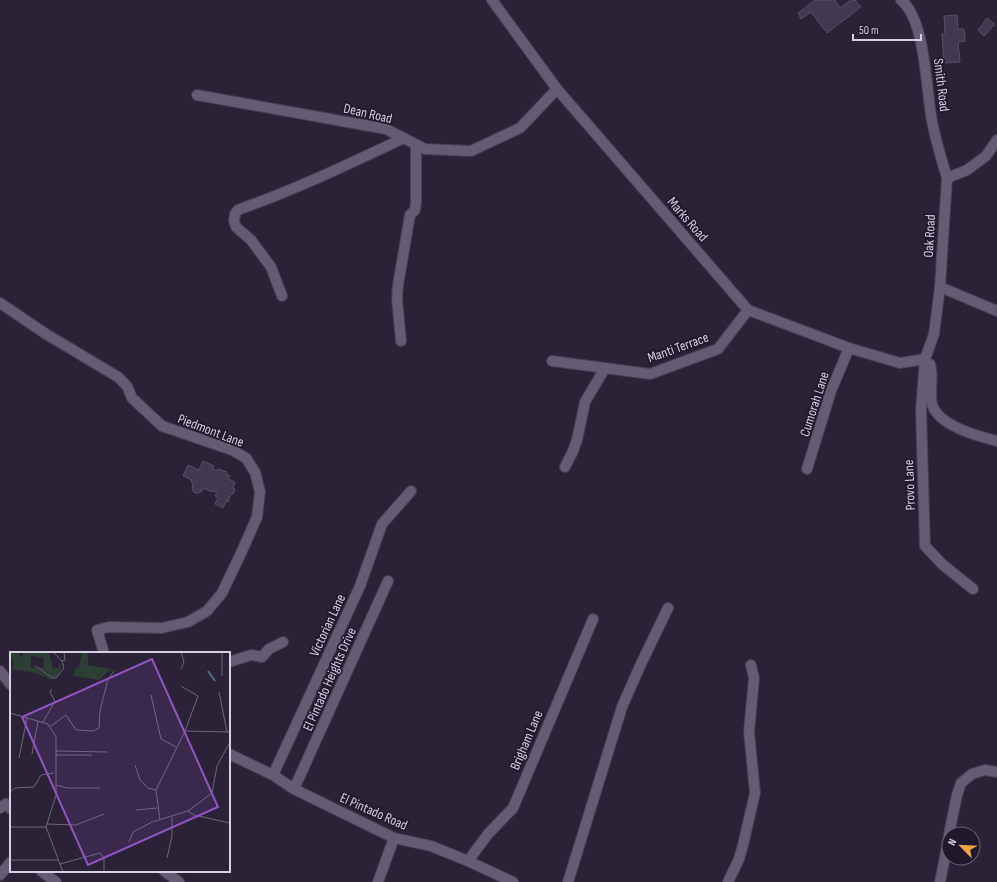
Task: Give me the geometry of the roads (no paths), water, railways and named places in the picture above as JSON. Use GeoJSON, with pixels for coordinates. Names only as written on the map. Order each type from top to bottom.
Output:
{"type":"FeatureCollection","features":[{"type":"Feature","properties":{"kind":"street","name":"Marks Road"},"geometry":{"type":"LineString","coordinates":[[492,0],[557,89],[748,310],[849,348],[900,363],[925,359]]}},
{"type":"Feature","properties":{"kind":"street","name":"Smith Road"},"geometry":{"type":"LineString","coordinates":[[901,0],[913,17],[923,52],[931,116],[947,178]]}},
{"type":"Feature","properties":{"kind":"street","name":"Dean Road"},"geometry":{"type":"LineString","coordinates":[[198,95],[386,129],[425,149],[471,151],[520,128],[557,89]]}},
{"type":"Feature","properties":{"kind":"street"},"geometry":{"type":"LineString","coordinates":[[282,296],[271,267],[251,240],[236,226],[234,221],[235,214],[238,210],[333,172],[404,138]]}},
{"type":"Feature","properties":{"kind":"street"},"geometry":{"type":"LineString","coordinates":[[947,178],[968,170],[985,157],[997,140]]}},
{"type":"Feature","properties":{"kind":"street"},"geometry":{"type":"LineString","coordinates":[[401,341],[398,285],[410,215],[414,210],[416,202],[416,145]]}},
{"type":"Feature","properties":{"kind":"street","name":"Oak Road"},"geometry":{"type":"LineString","coordinates":[[925,359],[934,334],[940,287],[947,178]]}},
{"type":"Feature","properties":{"kind":"street"},"geometry":{"type":"LineString","coordinates":[[940,287],[997,311]]}},
{"type":"Feature","properties":{"kind":"street","name":"Piedmont Lane"},"geometry":{"type":"LineString","coordinates":[[0,303],[46,334],[118,377],[127,386],[132,398],[162,426],[232,450],[246,458],[255,472],[260,492],[257,517],[222,593],[207,611],[188,622],[162,628],[109,627],[98,630],[104,652]]}},
{"type":"Feature","properties":{"kind":"street","name":"Manti Terrace"},"geometry":{"type":"LineString","coordinates":[[552,361],[650,374],[718,349],[748,310]]}},
{"type":"Feature","properties":{"kind":"street","name":"Cumorah Lane"},"geometry":{"type":"LineString","coordinates":[[807,469],[831,391],[849,348]]}},
{"type":"Feature","properties":{"kind":"street"},"geometry":{"type":"LineString","coordinates":[[925,359],[930,364],[932,405],[937,413],[951,424],[967,433],[997,441]]}},
{"type":"Feature","properties":{"kind":"street","name":"Provo Lane"},"geometry":{"type":"LineString","coordinates":[[925,359],[921,410],[925,546],[942,564],[973,589]]}},
{"type":"Feature","properties":{"kind":"street"},"geometry":{"type":"LineString","coordinates":[[565,467],[577,440],[585,402],[605,368]]}},
{"type":"Feature","properties":{"kind":"street","name":"Victorian Lane"},"geometry":{"type":"LineString","coordinates":[[273,775],[360,586],[382,524],[411,491]]}},
{"type":"Feature","properties":{"kind":"street","name":"El Pintado Heights Drive"},"geometry":{"type":"LineString","coordinates":[[294,789],[388,581]]}},
{"type":"Feature","properties":{"kind":"street"},"geometry":{"type":"LineString","coordinates":[[568,882],[622,707],[668,608]]}},
{"type":"Feature","properties":{"kind":"street","name":"Brigham Lane"},"geometry":{"type":"LineString","coordinates":[[468,861],[488,834],[513,808],[593,620]]}},
{"type":"Feature","properties":{"kind":"street"},"geometry":{"type":"LineString","coordinates":[[230,662],[251,656],[262,657],[269,649],[283,642]]}},
{"type":"Feature","properties":{"kind":"street"},"geometry":{"type":"LineString","coordinates":[[728,882],[741,852],[755,793],[749,732],[754,678],[751,665]]}},
{"type":"Feature","properties":{"kind":"street"},"geometry":{"type":"LineString","coordinates":[[0,671],[10,684]]}},
{"type":"Feature","properties":{"kind":"street","name":"El Pintado Road"},"geometry":{"type":"LineString","coordinates":[[230,754],[273,775],[294,789],[394,838],[431,846],[513,882]]}},
{"type":"Feature","properties":{"kind":"street"},"geometry":{"type":"LineString","coordinates":[[951,826],[961,783],[972,774],[985,770],[997,772]]}},
{"type":"Feature","properties":{"kind":"street"},"geometry":{"type":"LineString","coordinates":[[0,808],[6,804],[10,808]]}},
{"type":"Feature","properties":{"kind":"street"},"geometry":{"type":"LineString","coordinates":[[378,882],[394,838]]}},
{"type":"Feature","properties":{"kind":"street"},"geometry":{"type":"LineString","coordinates":[[0,875],[10,863]]}},
{"type":"Feature","properties":{"kind":"street"},"geometry":{"type":"LineString","coordinates":[[940,882],[943,866]]}},
{"type":"Feature","properties":{"kind":"street"},"geometry":{"type":"LineString","coordinates":[[42,872],[56,882]]}},
{"type":"Feature","properties":{"kind":"street"},"geometry":{"type":"LineString","coordinates":[[165,872],[179,882]]}}]}
